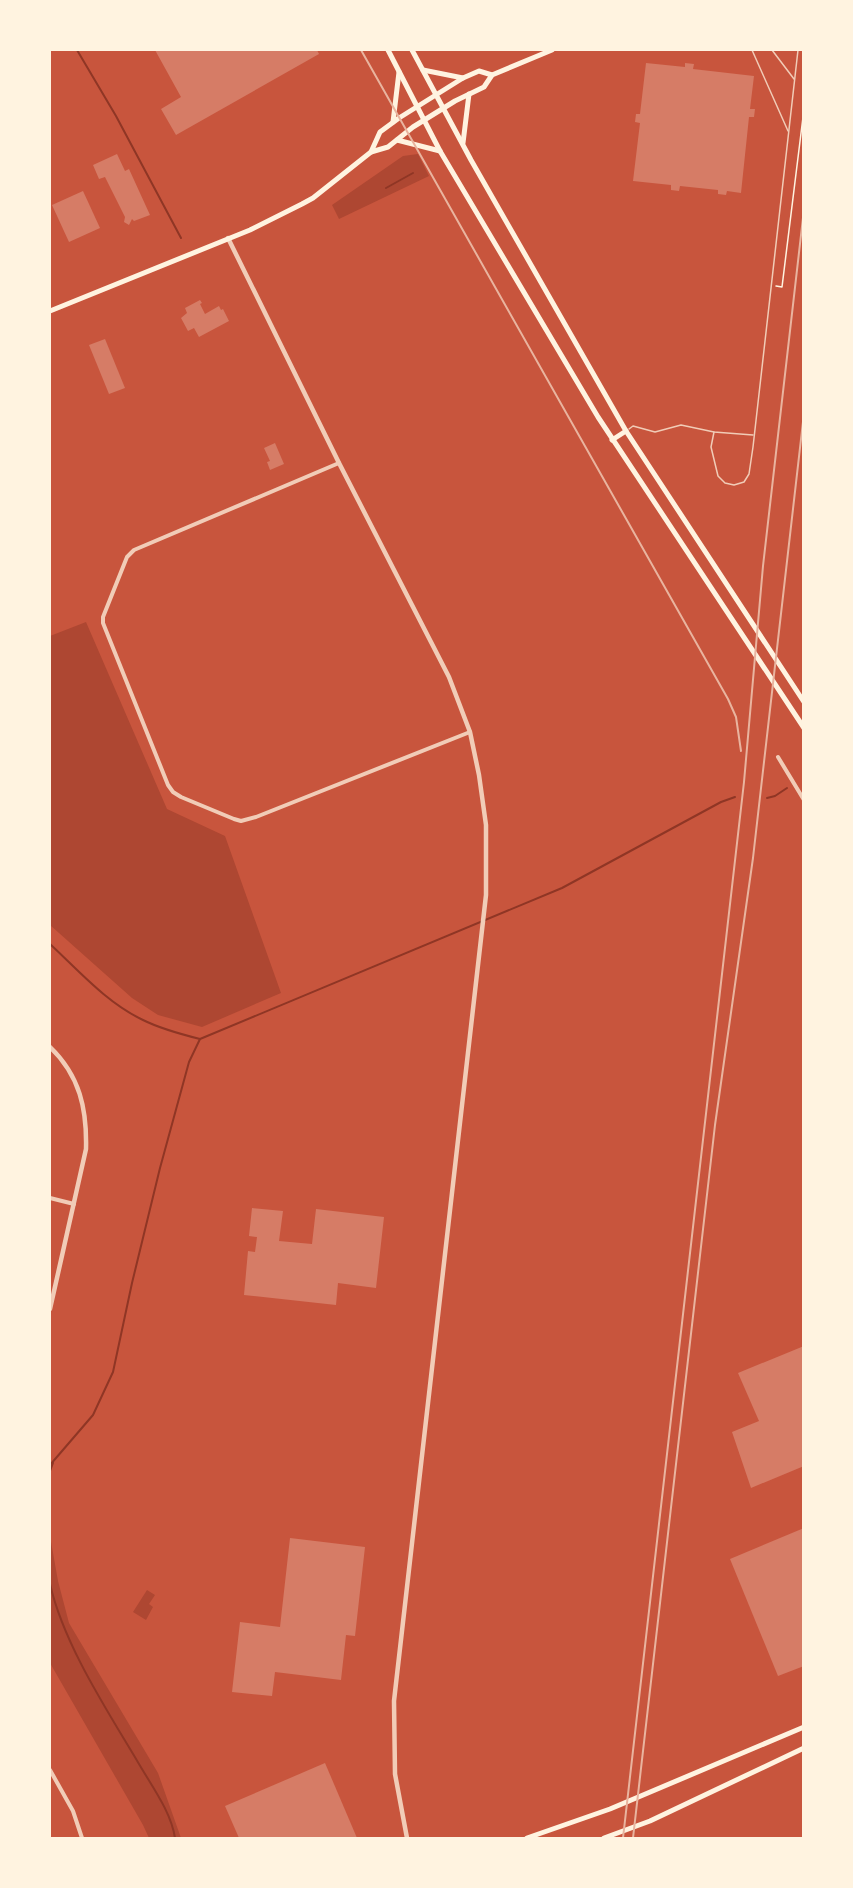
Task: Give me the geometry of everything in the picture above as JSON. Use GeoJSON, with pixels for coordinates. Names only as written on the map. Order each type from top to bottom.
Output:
{"type":"FeatureCollection","features":[{"type":"Feature","properties":{"kind":"main road"},"geometry":{"type":"LineString","coordinates":[[388,50],[440,151],[612,440],[804,728]]}},
{"type":"Feature","properties":{"kind":"main road"},"geometry":{"type":"LineString","coordinates":[[412,50],[626,431],[804,702]]}},
{"type":"Feature","properties":{"kind":"main road"},"geometry":{"type":"LineString","coordinates":[[50,311],[268,221],[313,198],[371,152],[388,147],[443,108],[484,87],[492,75],[552,50]]}},
{"type":"Feature","properties":{"kind":"main road"},"geometry":{"type":"LineString","coordinates":[[393,122],[399,70]]}},
{"type":"Feature","properties":{"kind":"main road"},"geometry":{"type":"LineString","coordinates":[[423,70],[463,78]]}},
{"type":"Feature","properties":{"kind":"main road"},"geometry":{"type":"LineString","coordinates":[[371,152],[380,132],[418,106],[463,78],[479,71],[492,75]]}},
{"type":"Feature","properties":{"kind":"main road"},"geometry":{"type":"LineString","coordinates":[[463,144],[470,94]]}},
{"type":"Feature","properties":{"kind":"main road"},"geometry":{"type":"LineString","coordinates":[[397,140],[440,151]]}},
{"type":"Feature","properties":{"kind":"main road"},"geometry":{"type":"LineString","coordinates":[[612,440],[626,431]]}},
{"type":"Feature","properties":{"kind":"main road"},"geometry":{"type":"LineString","coordinates":[[527,1839],[621,1805],[804,1727]]}},
{"type":"Feature","properties":{"kind":"main road"},"geometry":{"type":"LineString","coordinates":[[604,1839],[650,1821],[804,1748]]}},
{"type":"Feature","properties":{"kind":"street"},"geometry":{"type":"LineString","coordinates":[[228,238],[339,463],[449,677],[470,732],[486,825],[484,909],[394,1701],[395,1774],[407,1839]]}},
{"type":"Feature","properties":{"kind":"street"},"geometry":{"type":"LineString","coordinates":[[339,463],[134,550],[127,557],[103,617],[103,623],[168,785],[173,792],[181,796],[241,820],[256,817],[470,732]]}},
{"type":"Feature","properties":{"kind":"street"},"geometry":{"type":"LineString","coordinates":[[778,757],[804,800]]}},
{"type":"Feature","properties":{"kind":"street"},"geometry":{"type":"LineString","coordinates":[[50,1047],[77,1085],[86,1118],[86,1149],[50,1309]]}},
{"type":"Feature","properties":{"kind":"street"},"geometry":{"type":"LineString","coordinates":[[50,1198],[74,1204]]}},
{"type":"Feature","properties":{"kind":"street"},"geometry":{"type":"LineString","coordinates":[[50,1770],[73,1811],[82,1839]]}},
{"type":"Feature","properties":{"kind":"lane"},"geometry":{"type":"LineString","coordinates":[[753,50],[788,133]]}},
{"type":"Feature","properties":{"kind":"lane"},"geometry":{"type":"LineString","coordinates":[[772,50],[795,80]]}},
{"type":"Feature","properties":{"kind":"lane"},"geometry":{"type":"LineString","coordinates":[[714,432],[711,447],[718,476],[725,483],[734,485],[744,482],[749,474],[754,435],[798,50]]}},
{"type":"Feature","properties":{"kind":"lane"},"geometry":{"type":"LineString","coordinates":[[626,431],[633,426],[656,432],[681,425],[714,432],[754,435]]}},
{"type":"Feature","properties":{"kind":"path"},"geometry":{"type":"LineString","coordinates":[[775,286],[782,287],[804,109]]}},
{"type":"Feature","properties":{"kind":"shaded area"},"geometry":{"type":"Polygon","coordinates":[[[418,154],[429,176],[339,219],[332,205],[403,156],[418,154]]]}},
{"type":"Feature","properties":{"kind":"shaded area"},"geometry":{"type":"Polygon","coordinates":[[[86,622],[167,809],[225,836],[281,993],[202,1027],[158,1015],[132,998],[50,925],[50,636],[86,622]]]}},
{"type":"Feature","properties":{"kind":"shaded area"},"geometry":{"type":"Polygon","coordinates":[[[50,1536],[69,1623],[158,1773],[181,1838],[149,1838],[50,1663],[50,1536]]]}},
{"type":"Feature","properties":{"kind":"shaded area"},"geometry":{"type":"Polygon","coordinates":[[[147,1590],[155,1595],[149,1604],[153,1607],[146,1620],[133,1612],[147,1590]]]}},
{"type":"Feature","properties":{"kind":"building"},"geometry":{"type":"Polygon","coordinates":[[[155,50],[317,50],[319,54],[176,135],[161,109],[181,97],[155,50]]]}},
{"type":"Feature","properties":{"kind":"building"},"geometry":{"type":"Polygon","coordinates":[[[646,63],[685,67],[685,63],[694,64],[693,69],[754,76],[750,109],[755,109],[754,117],[749,117],[741,193],[727,191],[726,195],[718,194],[718,190],[680,186],[679,191],[671,190],[671,185],[633,181],[640,123],[635,122],[636,114],[640,114],[646,63]]]}},
{"type":"Feature","properties":{"kind":"building"},"geometry":{"type":"Polygon","coordinates":[[[117,154],[125,171],[129,169],[150,215],[134,221],[132,219],[129,225],[124,222],[125,217],[105,177],[99,179],[93,165],[117,154]]]}},
{"type":"Feature","properties":{"kind":"building"},"geometry":{"type":"Polygon","coordinates":[[[83,191],[100,228],[69,242],[52,205],[83,191]]]}},
{"type":"Feature","properties":{"kind":"building"},"geometry":{"type":"Polygon","coordinates":[[[200,300],[205,314],[219,306],[229,321],[199,337],[194,328],[188,331],[181,318],[187,313],[185,308],[200,300]]]}},
{"type":"Feature","properties":{"kind":"building"},"geometry":{"type":"Polygon","coordinates":[[[105,339],[125,388],[109,394],[89,345],[105,339]]]}},
{"type":"Feature","properties":{"kind":"building"},"geometry":{"type":"Polygon","coordinates":[[[275,443],[284,464],[270,470],[267,462],[270,461],[264,448],[275,443]]]}},
{"type":"Feature","properties":{"kind":"building"},"geometry":{"type":"Polygon","coordinates":[[[252,1208],[283,1211],[279,1241],[312,1244],[316,1209],[384,1217],[376,1288],[338,1283],[336,1305],[244,1295],[248,1251],[255,1252],[257,1237],[249,1236],[252,1208]]]}},
{"type":"Feature","properties":{"kind":"building"},"geometry":{"type":"Polygon","coordinates":[[[804,1346],[804,1466],[751,1488],[732,1432],[759,1421],[738,1373],[804,1346]]]}},
{"type":"Feature","properties":{"kind":"building"},"geometry":{"type":"Polygon","coordinates":[[[804,1528],[804,1666],[778,1676],[730,1559],[804,1528]]]}},
{"type":"Feature","properties":{"kind":"building"},"geometry":{"type":"Polygon","coordinates":[[[290,1538],[365,1547],[355,1636],[346,1635],[341,1680],[275,1672],[272,1696],[232,1692],[240,1622],[280,1627],[290,1538]]]}},
{"type":"Feature","properties":{"kind":"building"},"geometry":{"type":"Polygon","coordinates":[[[325,1763],[357,1838],[239,1838],[225,1806],[325,1763]]]}},
{"type":"Feature","properties":{"kind":"waterway"},"geometry":{"type":"LineString","coordinates":[[77,50],[116,116],[181,238]]}},
{"type":"Feature","properties":{"kind":"waterway"},"geometry":{"type":"LineString","coordinates":[[386,188],[413,173]]}},
{"type":"Feature","properties":{"kind":"waterway"},"geometry":{"type":"LineString","coordinates":[[767,798],[787,788]]}},
{"type":"Feature","properties":{"kind":"waterway"},"geometry":{"type":"LineString","coordinates":[[50,944],[117,1005],[157,1026],[200,1039],[562,888],[721,802],[735,797]]}},
{"type":"Feature","properties":{"kind":"waterway"},"geometry":{"type":"LineString","coordinates":[[50,1465],[93,1415],[113,1372],[160,1168],[189,1062],[200,1039]]}},
{"type":"Feature","properties":{"kind":"waterway"},"geometry":{"type":"LineString","coordinates":[[50,1471],[53,1463]]}},
{"type":"Feature","properties":{"kind":"waterway"},"geometry":{"type":"LineString","coordinates":[[50,1584],[65,1630],[76,1654],[100,1699],[161,1800],[170,1819],[175,1838]]}},
{"type":"Feature","properties":{"kind":"railway"},"geometry":{"type":"LineString","coordinates":[[361,50],[728,699],[736,717],[741,751]]}},
{"type":"Feature","properties":{"kind":"railway"},"geometry":{"type":"LineString","coordinates":[[623,1838],[744,782],[763,566],[804,209]]}},
{"type":"Feature","properties":{"kind":"railway"},"geometry":{"type":"LineString","coordinates":[[633,1838],[715,1125],[753,858],[804,413]]}}]}
